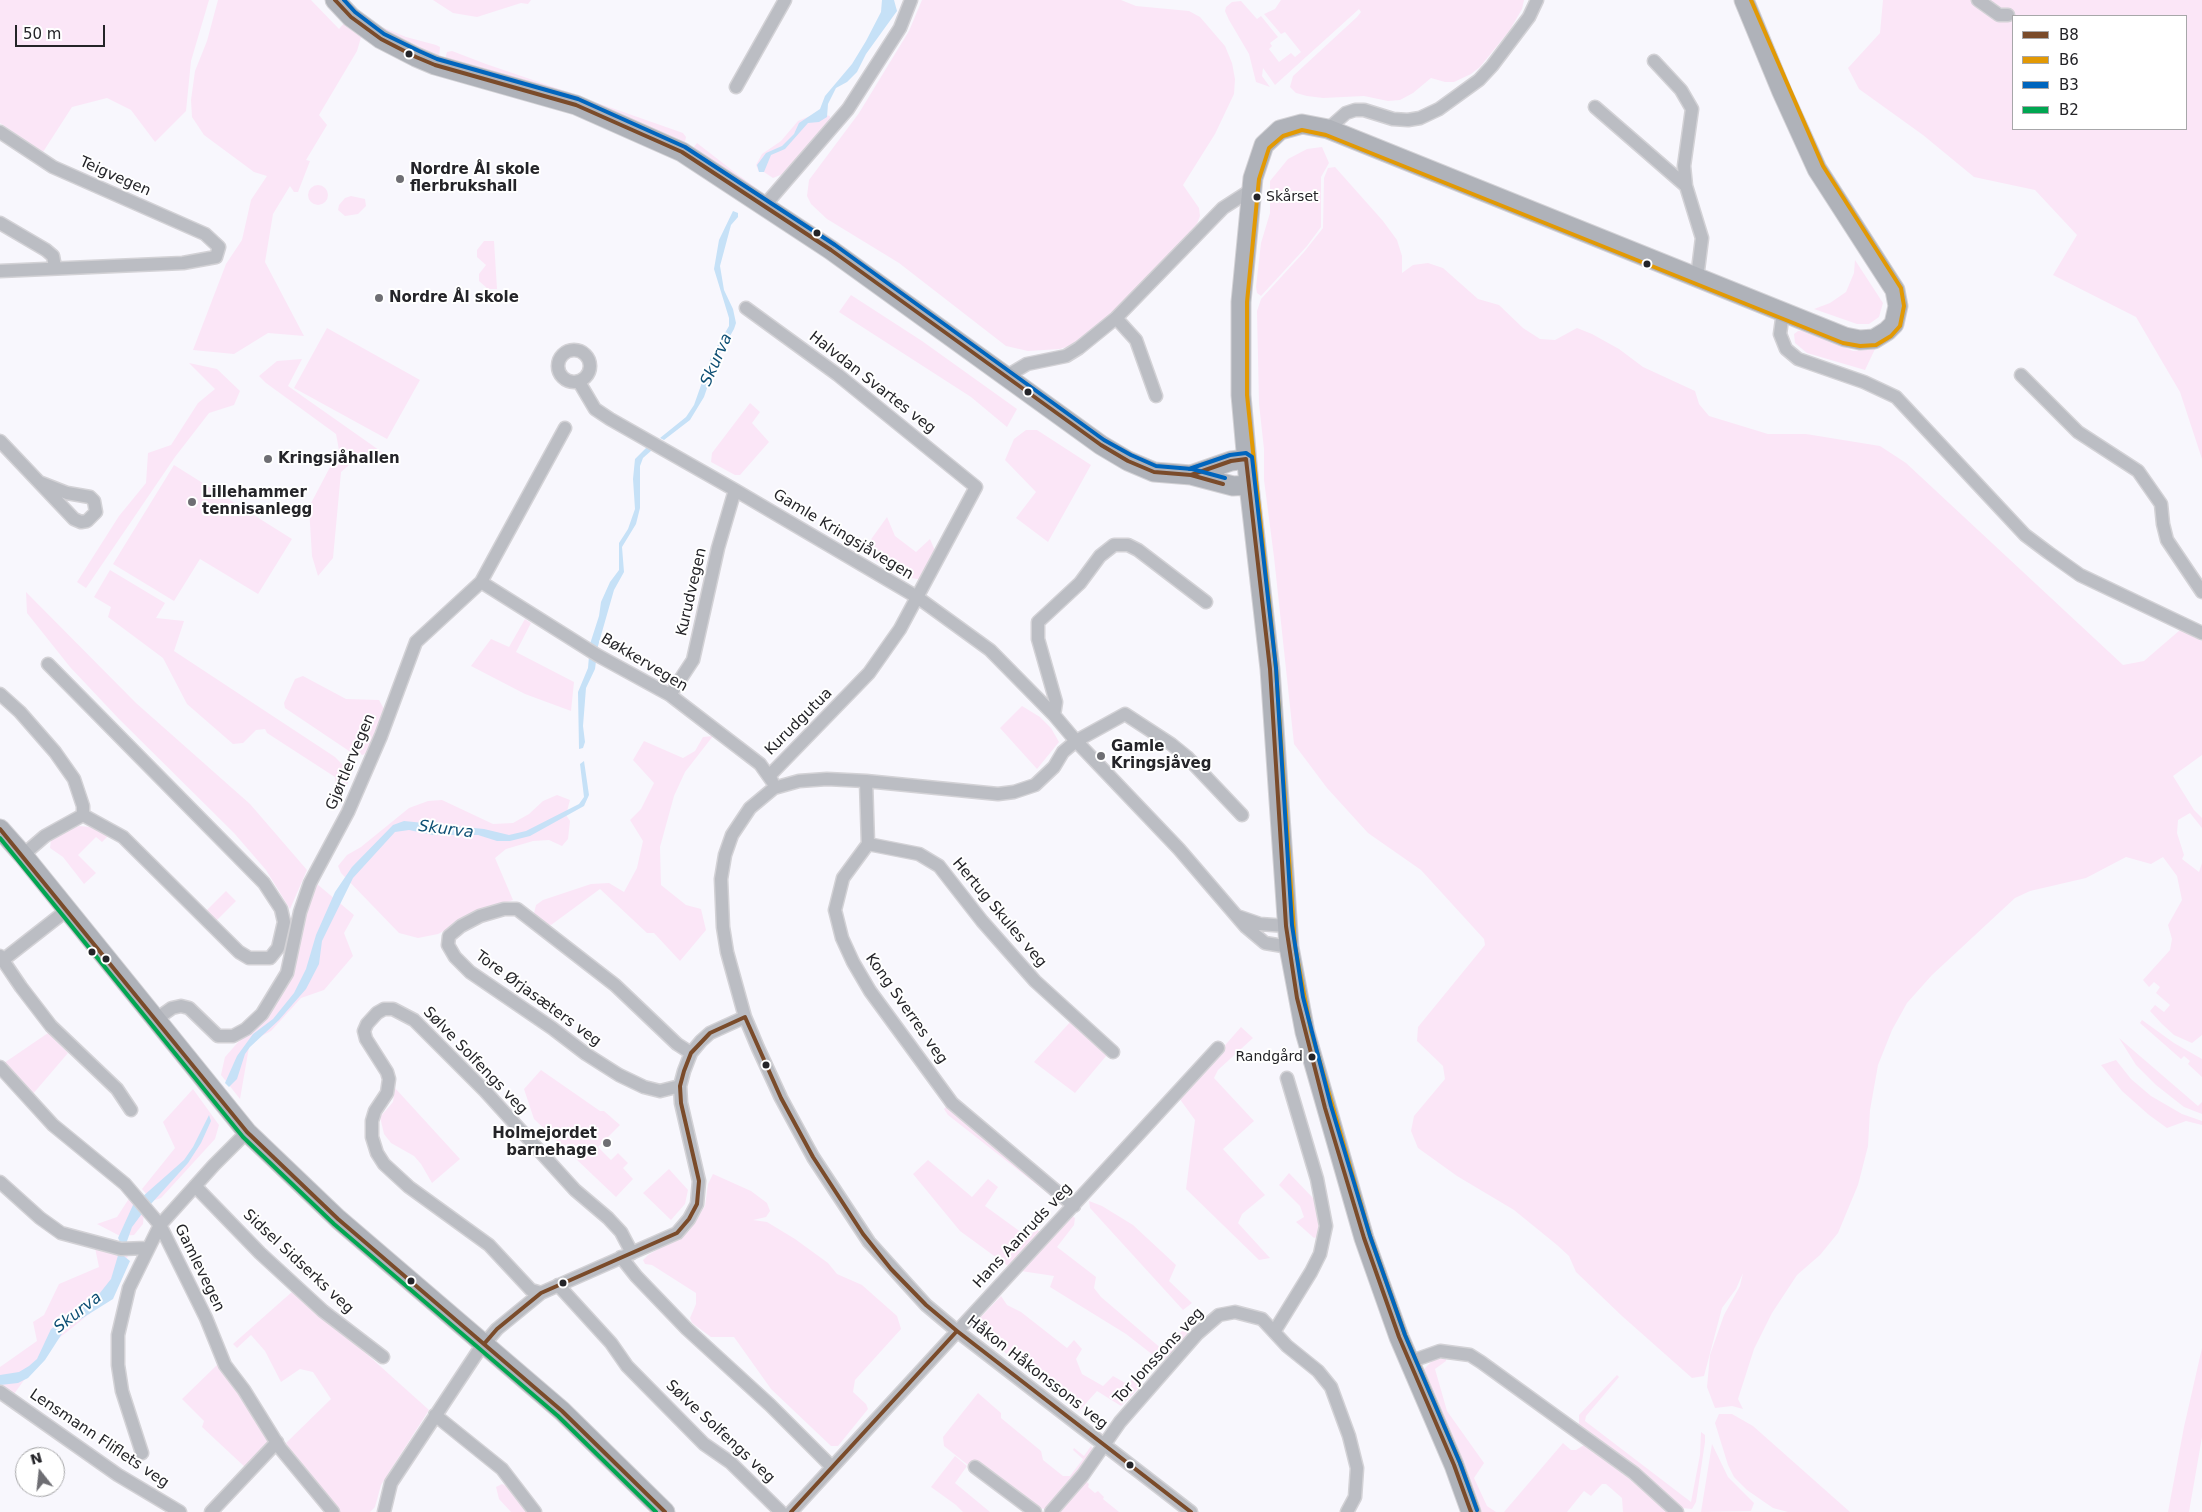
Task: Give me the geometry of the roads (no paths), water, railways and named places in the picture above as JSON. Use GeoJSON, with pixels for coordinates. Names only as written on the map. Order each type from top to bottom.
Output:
{"type":"FeatureCollection","features":[{"type":"Feature","properties":{"kind":"main road"},"geometry":{"type":"LineString","coordinates":[[335,0],[369,31],[396,48],[435,65],[576,104],[682,152],[765,205],[1101,444],[1128,461],[1154,472],[1191,475],[1233,486],[1249,485]]}},
{"type":"Feature","properties":{"kind":"main road"},"geometry":{"type":"LineString","coordinates":[[1471,1512],[1454,1465],[1409,1362],[1364,1238],[1325,1108],[1305,1032],[1289,947],[1286,926],[1271,677],[1246,459],[1241,395],[1240,336],[1251,190],[1260,152],[1269,139],[1292,125],[1310,125],[1328,129],[1845,337],[1868,340],[1880,336],[1891,328],[1896,317],[1898,301],[1887,275],[1831,192],[1803,141],[1744,0]]}},
{"type":"Feature","properties":{"kind":"main road"},"geometry":{"type":"LineString","coordinates":[[1191,475],[1231,461],[1246,459]]}},
{"type":"Feature","properties":{"kind":"main road"},"geometry":{"type":"LineString","coordinates":[[0,829],[247,1132],[338,1219],[562,1411],[665,1512]]}},
{"type":"Feature","properties":{"kind":"street"},"geometry":{"type":"LineString","coordinates":[[736,87],[785,0]]}},
{"type":"Feature","properties":{"kind":"street"},"geometry":{"type":"LineString","coordinates":[[765,205],[848,109],[900,28],[911,0]]}},
{"type":"Feature","properties":{"kind":"street"},"geometry":{"type":"LineString","coordinates":[[1328,129],[1346,113],[1355,110],[1370,111],[1393,119],[1408,120],[1420,118],[1439,109],[1480,80],[1529,17],[1537,0]]}},
{"type":"Feature","properties":{"kind":"street"},"geometry":{"type":"LineString","coordinates":[[1978,0],[1999,15],[2008,15]]}},
{"type":"Feature","properties":{"kind":"street"},"geometry":{"type":"LineString","coordinates":[[1654,61],[1681,90],[1692,109],[1685,149],[1686,186],[1698,218],[1702,238],[1697,278]]}},
{"type":"Feature","properties":{"kind":"street"},"geometry":{"type":"LineString","coordinates":[[1594,107],[1686,186]]}},
{"type":"Feature","properties":{"kind":"street","name":"Teigvegen"},"geometry":{"type":"LineString","coordinates":[[0,132],[53,167],[205,234],[219,247],[216,257],[183,262],[55,268]]}},
{"type":"Feature","properties":{"kind":"street"},"geometry":{"type":"LineString","coordinates":[[1007,376],[1027,364],[1066,356],[1116,318],[1208,221],[1223,208],[1251,190]]}},
{"type":"Feature","properties":{"kind":"street"},"geometry":{"type":"LineString","coordinates":[[0,223],[46,250],[53,256],[55,268],[0,271]]}},
{"type":"Feature","properties":{"kind":"street","name":"Halvdan Svartes veg"},"geometry":{"type":"LineString","coordinates":[[746,308],[838,376],[976,487]]}},
{"type":"Feature","properties":{"kind":"street"},"geometry":{"type":"LineString","coordinates":[[1783,312],[1780,334],[1786,349],[1798,359],[1878,387],[1896,397],[2025,535],[2080,575],[2202,633]]}},
{"type":"Feature","properties":{"kind":"street"},"geometry":{"type":"LineString","coordinates":[[1116,318],[1136,340],[1156,396]]}},
{"type":"Feature","properties":{"kind":"street"},"geometry":{"type":"LineString","coordinates":[[2021,375],[2078,432],[2096,446],[2138,471],[2162,504],[2163,524],[2167,540],[2202,592]]}},
{"type":"Feature","properties":{"kind":"street","name":"Gamle Kringsjåvegen"},"geometry":{"type":"LineString","coordinates":[[579,382],[595,409],[917,598],[990,650],[1054,715],[1076,741],[1179,849],[1246,927],[1265,944],[1289,947]]}},
{"type":"Feature","properties":{"kind":"street","name":"Gjørtlervegen"},"geometry":{"type":"LineString","coordinates":[[155,1020],[172,1008],[181,1006],[189,1008],[218,1036],[233,1036],[246,1029],[262,1014],[287,973],[300,912],[310,883],[348,812],[381,736],[416,642],[481,582],[565,428]]}},
{"type":"Feature","properties":{"kind":"street"},"geometry":{"type":"LineString","coordinates":[[0,441],[39,482]]}},
{"type":"Feature","properties":{"kind":"street","name":"Kurudgutua"},"geometry":{"type":"LineString","coordinates":[[770,775],[869,673],[900,630],[976,487]]}},
{"type":"Feature","properties":{"kind":"street","name":"Kurudvegen"},"geometry":{"type":"LineString","coordinates":[[670,695],[694,660],[718,548],[735,490]]}},
{"type":"Feature","properties":{"kind":"street"},"geometry":{"type":"LineString","coordinates":[[1054,715],[1056,702],[1038,639],[1038,622],[1080,583],[1100,556],[1114,545],[1128,545],[1138,550],[1206,602]]}},
{"type":"Feature","properties":{"kind":"street","name":"Bøkkervegen"},"geometry":{"type":"LineString","coordinates":[[481,582],[593,652],[670,695],[740,748],[770,775]]}},
{"type":"Feature","properties":{"kind":"street"},"geometry":{"type":"LineString","coordinates":[[48,664],[264,883],[281,909],[284,922],[278,948],[270,958],[249,958],[239,952],[123,837],[83,815]]}},
{"type":"Feature","properties":{"kind":"street"},"geometry":{"type":"LineString","coordinates":[[0,694],[20,712],[55,752],[74,780],[82,798],[83,815]]}},
{"type":"Feature","properties":{"kind":"street"},"geometry":{"type":"LineString","coordinates":[[1076,741],[1125,714],[1176,748],[1242,816]]}},
{"type":"Feature","properties":{"kind":"street","name":"Håkon Håkonssons veg"},"geometry":{"type":"LineString","coordinates":[[1076,741],[1063,752],[1054,767],[1034,785],[1014,792],[989,793],[866,780],[813,779],[774,788],[750,808],[732,835],[725,855],[721,879],[723,927],[745,1017],[785,1106],[818,1164],[863,1234],[891,1269],[926,1305],[1191,1512]]}},
{"type":"Feature","properties":{"kind":"street"},"geometry":{"type":"LineString","coordinates":[[770,775],[774,788]]}},
{"type":"Feature","properties":{"kind":"street"},"geometry":{"type":"LineString","coordinates":[[866,780],[868,844]]}},
{"type":"Feature","properties":{"kind":"street"},"geometry":{"type":"LineString","coordinates":[[23,855],[48,834],[83,815]]}},
{"type":"Feature","properties":{"kind":"street","name":"Hertug Skules veg"},"geometry":{"type":"LineString","coordinates":[[868,844],[919,854],[939,866],[982,921],[1035,982],[1113,1052]]}},
{"type":"Feature","properties":{"kind":"street","name":"Kong Sverres veg"},"geometry":{"type":"LineString","coordinates":[[868,844],[843,878],[835,910],[842,938],[853,962],[870,991],[952,1103],[1074,1206]]}},
{"type":"Feature","properties":{"kind":"street","name":"Tore Ørjasæters veg"},"geometry":{"type":"LineString","coordinates":[[680,1086],[660,1090],[644,1087],[619,1076],[470,972],[451,951],[448,945],[449,936],[461,926],[480,916],[504,909],[517,909],[608,980],[678,1044],[691,1053]]}},
{"type":"Feature","properties":{"kind":"street"},"geometry":{"type":"LineString","coordinates":[[67,910],[1,958],[51,1026],[117,1089],[131,1110]]}},
{"type":"Feature","properties":{"kind":"street","name":"Gamle Kringsjåvegen"},"geometry":{"type":"LineString","coordinates":[[1238,916],[1260,924],[1286,926]]}},
{"type":"Feature","properties":{"kind":"street","name":"Sølve Solfengs veg"},"geometry":{"type":"LineString","coordinates":[[541,1293],[531,1290],[489,1245],[409,1187],[384,1164],[377,1153],[372,1137],[372,1121],[375,1112],[387,1093],[389,1079],[388,1072],[366,1039],[364,1031],[367,1024],[377,1013],[384,1009],[393,1009],[414,1020],[485,1091],[555,1169],[621,1232],[626,1255],[636,1276],[687,1329],[770,1405],[832,1467]]}},
{"type":"Feature","properties":{"kind":"street"},"geometry":{"type":"LineString","coordinates":[[384,1512],[391,1483],[435,1415],[484,1344],[497,1329],[541,1293],[677,1232],[689,1220],[697,1204],[698,1176],[681,1103],[680,1086],[691,1053],[710,1033],[745,1017]]}},
{"type":"Feature","properties":{"kind":"street","name":"Hans Aanruds veg"},"geometry":{"type":"LineString","coordinates":[[791,1512],[1218,1048]]}},
{"type":"Feature","properties":{"kind":"street","name":"Gamlevegen"},"geometry":{"type":"LineString","coordinates":[[0,1067],[52,1125],[125,1184],[160,1225],[206,1318],[225,1365],[244,1390],[277,1442],[333,1512]]}},
{"type":"Feature","properties":{"kind":"street"},"geometry":{"type":"LineString","coordinates":[[1274,1332],[1312,1272],[1320,1254],[1326,1226],[1317,1179],[1287,1078]]}},
{"type":"Feature","properties":{"kind":"street"},"geometry":{"type":"LineString","coordinates":[[142,1453],[122,1391],[118,1365],[118,1335],[128,1288],[160,1225],[247,1132]]}},
{"type":"Feature","properties":{"kind":"street"},"geometry":{"type":"LineString","coordinates":[[0,1182],[40,1218],[61,1233],[121,1248],[148,1248]]}},
{"type":"Feature","properties":{"kind":"street","name":"Sidsel Sidserks veg"},"geometry":{"type":"LineString","coordinates":[[195,1186],[260,1253],[317,1304],[383,1357]]}},
{"type":"Feature","properties":{"kind":"street","name":"Sølve Solfengs veg"},"geometry":{"type":"LineString","coordinates":[[558,1285],[611,1343],[628,1366],[704,1444],[730,1462],[781,1512]]}},
{"type":"Feature","properties":{"kind":"street","name":"Tor Jonssons veg"},"geometry":{"type":"LineString","coordinates":[[1051,1512],[1083,1475],[1120,1422],[1164,1370],[1197,1334],[1219,1316],[1234,1312],[1249,1314],[1262,1319],[1318,1371],[1331,1387],[1352,1446],[1356,1468],[1355,1497],[1347,1512]]}},
{"type":"Feature","properties":{"kind":"street"},"geometry":{"type":"LineString","coordinates":[[1409,1362],[1440,1351],[1470,1355],[1634,1473],[1677,1512]]}},
{"type":"Feature","properties":{"kind":"street","name":"Lensmann Fliflets veg"},"geometry":{"type":"LineString","coordinates":[[0,1392],[118,1475],[180,1512]]}},
{"type":"Feature","properties":{"kind":"street"},"geometry":{"type":"LineString","coordinates":[[435,1415],[502,1469],[535,1512]]}},
{"type":"Feature","properties":{"kind":"street"},"geometry":{"type":"LineString","coordinates":[[211,1512],[277,1442]]}},
{"type":"Feature","properties":{"kind":"street"},"geometry":{"type":"LineString","coordinates":[[975,1467],[1036,1512]]}},
{"type":"Feature","properties":{"kind":"water"},"geometry":{"type":"Polygon","coordinates":[[[882,0],[894,0],[897,11],[866,54],[857,72],[847,82],[836,88],[828,104],[827,117],[819,122],[808,123],[785,149],[771,155],[764,172],[759,172],[757,165],[766,153],[782,146],[794,134],[799,123],[820,109],[825,96],[852,64],[866,41],[881,12],[882,0]]]}},
{"type":"Feature","properties":{"kind":"water"},"geometry":{"type":"Polygon","coordinates":[[[733,211],[738,213],[738,217],[731,225],[720,266],[724,290],[733,309],[736,323],[717,359],[704,397],[690,420],[664,440],[660,438],[686,417],[694,405],[711,357],[729,326],[729,318],[714,269],[719,240],[733,211]]]}},
{"type":"Feature","properties":{"kind":"water"},"geometry":{"type":"Polygon","coordinates":[[[647,447],[652,450],[643,458],[640,466],[640,508],[636,524],[622,547],[624,572],[614,590],[598,646],[595,669],[586,688],[583,726],[585,742],[583,748],[579,749],[578,692],[588,668],[590,644],[599,616],[601,602],[610,582],[619,570],[619,543],[628,529],[635,509],[633,479],[635,459],[647,447]]]}},
{"type":"Feature","properties":{"kind":"water","name":"Skurva"},"geometry":{"type":"Polygon","coordinates":[[[584,761],[589,795],[584,806],[530,836],[510,841],[497,841],[478,835],[433,835],[409,830],[395,832],[353,878],[322,941],[319,964],[306,989],[279,1020],[250,1047],[245,1054],[237,1079],[229,1087],[225,1083],[237,1056],[253,1034],[273,1019],[294,993],[306,969],[316,935],[335,892],[352,867],[393,825],[404,821],[484,829],[509,835],[526,831],[579,804],[584,797],[580,764],[584,761]]]}},
{"type":"Feature","properties":{"kind":"water"},"geometry":{"type":"Polygon","coordinates":[[[209,1115],[211,1121],[201,1143],[188,1163],[141,1215],[132,1227],[126,1244],[121,1244],[118,1238],[133,1205],[184,1160],[193,1147],[209,1115]]]}},
{"type":"Feature","properties":{"kind":"water","name":"Skurva"},"geometry":{"type":"Polygon","coordinates":[[[119,1252],[130,1261],[113,1299],[65,1329],[45,1360],[28,1378],[18,1383],[0,1385],[0,1375],[19,1372],[29,1366],[37,1359],[51,1329],[96,1298],[111,1279],[119,1252]]]}},
{"type":"Feature","properties":{"kind":"place","name":"Nordre Ål skole flerbrukshall"},"geometry":{"type":"Point","coordinates":[400,179]}},
{"type":"Feature","properties":{"kind":"place","name":"Skårset"},"geometry":{"type":"Point","coordinates":[1257,197]}},
{"type":"Feature","properties":{"kind":"place","name":"Nordre Ål skole"},"geometry":{"type":"Point","coordinates":[379,298]}},
{"type":"Feature","properties":{"kind":"place","name":"Kringsjåhallen"},"geometry":{"type":"Point","coordinates":[268,459]}},
{"type":"Feature","properties":{"kind":"place","name":"Lillehammer tennisanlegg"},"geometry":{"type":"Point","coordinates":[192,502]}},
{"type":"Feature","properties":{"kind":"place","name":"Gamle Kringsjåveg"},"geometry":{"type":"Point","coordinates":[1101,756]}},
{"type":"Feature","properties":{"kind":"place","name":"Randgård"},"geometry":{"type":"Point","coordinates":[1312,1057]}},
{"type":"Feature","properties":{"kind":"place","name":"Holmejordet barnehage"},"geometry":{"type":"Point","coordinates":[607,1143]}}]}
